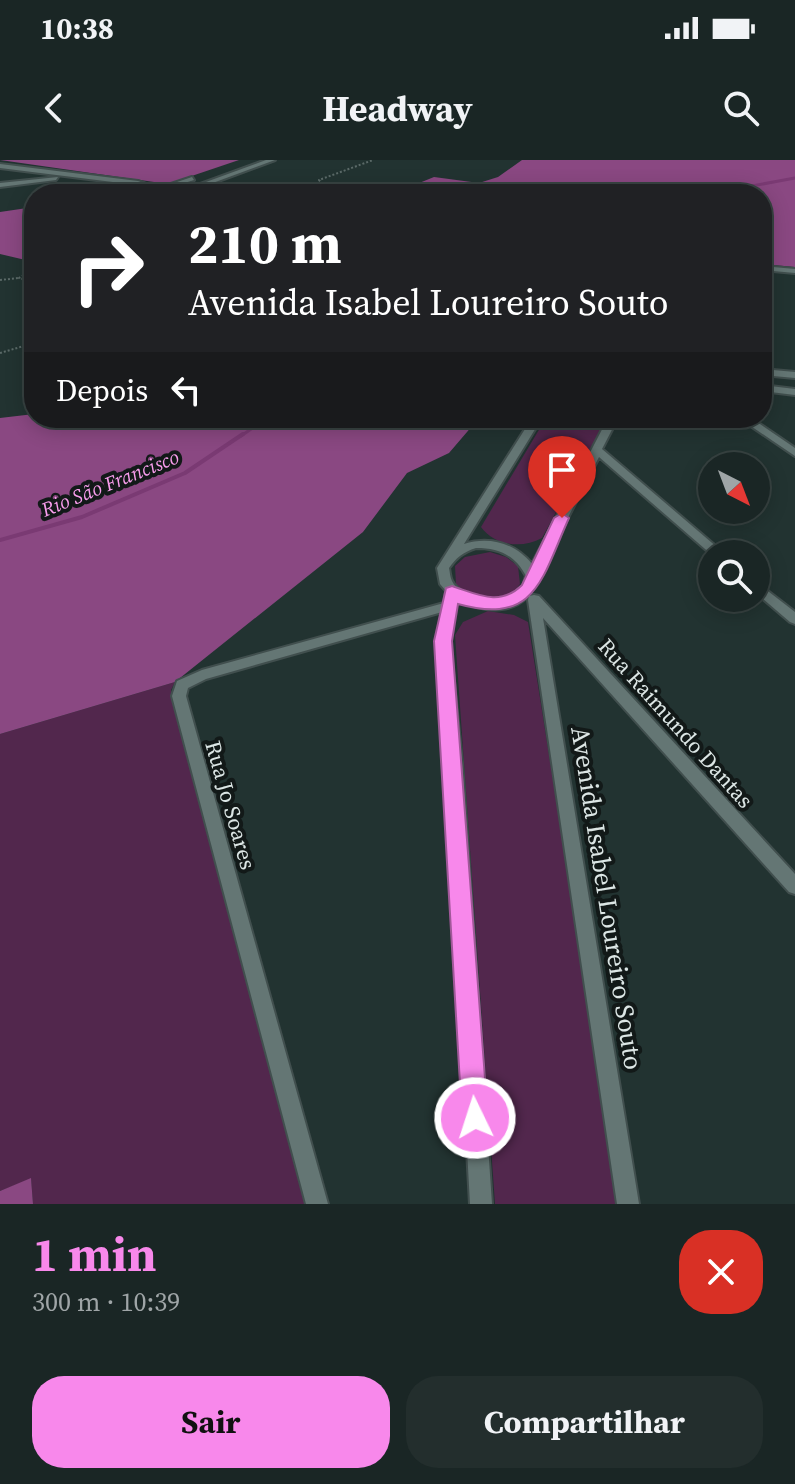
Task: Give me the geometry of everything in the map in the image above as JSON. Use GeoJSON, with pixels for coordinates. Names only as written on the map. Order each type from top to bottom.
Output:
{"type":"FeatureCollection","features":[{"type":"Feature","properties":{"kind":"street"},"geometry":{"type":"LineString","coordinates":[[179,184],[249,160]]}},
{"type":"Feature","properties":{"kind":"street"},"geometry":{"type":"LineString","coordinates":[[204,184],[272,160]]}},
{"type":"Feature","properties":{"kind":"street"},"geometry":{"type":"LineString","coordinates":[[0,167],[147,184]]}},
{"type":"Feature","properties":{"kind":"street"},"geometry":{"type":"LineString","coordinates":[[0,167],[110,184]]}},
{"type":"Feature","properties":{"kind":"street"},"geometry":{"type":"LineString","coordinates":[[0,185],[65,177]]}},
{"type":"Feature","properties":{"kind":"street"},"geometry":{"type":"LineString","coordinates":[[772,269],[795,271]]}},
{"type":"Feature","properties":{"kind":"street"},"geometry":{"type":"LineString","coordinates":[[772,373],[795,375]]}},
{"type":"Feature","properties":{"kind":"street"},"geometry":{"type":"LineString","coordinates":[[772,389],[795,392]]}},
{"type":"Feature","properties":{"kind":"street"},"geometry":{"type":"LineString","coordinates":[[481,1204],[443,641],[450,599],[442,576],[446,560],[531,428]]}},
{"type":"Feature","properties":{"kind":"street"},"geometry":{"type":"LineString","coordinates":[[450,599],[494,605],[521,596],[532,588],[608,428]]}},
{"type":"Feature","properties":{"kind":"street"},"geometry":{"type":"LineString","coordinates":[[759,428],[795,453]]}},
{"type":"Feature","properties":{"kind":"street"},"geometry":{"type":"LineString","coordinates":[[596,449],[703,540]]}},
{"type":"Feature","properties":{"kind":"street"},"geometry":{"type":"LineString","coordinates":[[452,554],[479,544],[509,548],[529,565],[532,588]]}},
{"type":"Feature","properties":{"kind":"street","name":"Rua Raimundo Dantas"},"geometry":{"type":"LineString","coordinates":[[532,588],[795,886]]}},
{"type":"Feature","properties":{"kind":"street","name":"Avenida Isabel Loureiro Souto"},"geometry":{"type":"LineString","coordinates":[[532,588],[628,1204]]}},
{"type":"Feature","properties":{"kind":"street"},"geometry":{"type":"LineString","coordinates":[[770,598],[795,619]]}},
{"type":"Feature","properties":{"kind":"street","name":"Rua Jo Soares"},"geometry":{"type":"LineString","coordinates":[[317,1204],[179,696],[182,685],[202,675],[450,599]]}},
{"type":"Feature","properties":{"kind":"path"},"geometry":{"type":"LineString","coordinates":[[323,184],[319,180],[373,160]]}},
{"type":"Feature","properties":{"kind":"path"},"geometry":{"type":"LineString","coordinates":[[19,278],[24,275]]}},
{"type":"Feature","properties":{"kind":"path"},"geometry":{"type":"LineString","coordinates":[[0,280],[24,279]]}},
{"type":"Feature","properties":{"kind":"path"},"geometry":{"type":"LineString","coordinates":[[0,353],[24,346]]}},
{"type":"Feature","properties":{"kind":"shaded area"},"geometry":{"type":"Polygon","coordinates":[[[0,160],[239,160],[168,184],[0,160]]]}},
{"type":"Feature","properties":{"kind":"shaded area"},"geometry":{"type":"Polygon","coordinates":[[[522,160],[795,160],[795,267],[772,265],[772,184],[417,184],[434,177],[479,183],[498,177],[522,160]]]}},
{"type":"Feature","properties":{"kind":"shaded area"},"geometry":{"type":"Polygon","coordinates":[[[24,208],[24,260],[0,254],[0,212],[24,208]]]}},
{"type":"Feature","properties":{"kind":"shaded area"},"geometry":{"type":"Polygon","coordinates":[[[24,415],[24,428],[470,428],[449,453],[407,473],[363,532],[175,682],[0,734],[0,418],[24,415]]]}},
{"type":"Feature","properties":{"kind":"shaded area"},"geometry":{"type":"Polygon","coordinates":[[[540,428],[602,428],[542,538],[526,544],[509,544],[494,538],[481,527],[540,428]]]}},
{"type":"Feature","properties":{"kind":"shaded area"},"geometry":{"type":"Polygon","coordinates":[[[490,552],[506,557],[518,566],[520,584],[506,596],[479,598],[456,584],[455,566],[465,557],[490,552]]]}},
{"type":"Feature","properties":{"kind":"shaded area"},"geometry":{"type":"Polygon","coordinates":[[[488,611],[514,615],[528,622],[620,1204],[495,1204],[455,635],[463,622],[488,611]]]}},
{"type":"Feature","properties":{"kind":"shaded area"},"geometry":{"type":"Polygon","coordinates":[[[175,682],[171,690],[305,1204],[33,1204],[31,1179],[0,1191],[0,734],[175,682]]]}},
{"type":"Feature","properties":{"kind":"shaded area"},"geometry":{"type":"Polygon","coordinates":[[[31,1178],[33,1204],[0,1204],[0,1191],[31,1178]]]}},
{"type":"Feature","properties":{"kind":"waterway","name":"Rio São Francisco"},"geometry":{"type":"LineString","coordinates":[[763,184],[795,178]]}},
{"type":"Feature","properties":{"kind":"waterway","name":"Rio São Francisco"},"geometry":{"type":"LineString","coordinates":[[241,436],[253,428]]}},
{"type":"Feature","properties":{"kind":"waterway","name":"Rio São Francisco"},"geometry":{"type":"LineString","coordinates":[[0,540],[82,517],[185,473],[243,434]]}},
{"type":"Feature","properties":{"kind":"route"},"geometry":{"type":"LineString","coordinates":[[475,1118],[454,763],[443,641],[445,623],[452,592],[478,604],[494,605],[521,596],[529,588],[532,576],[562,518]]}}]}
